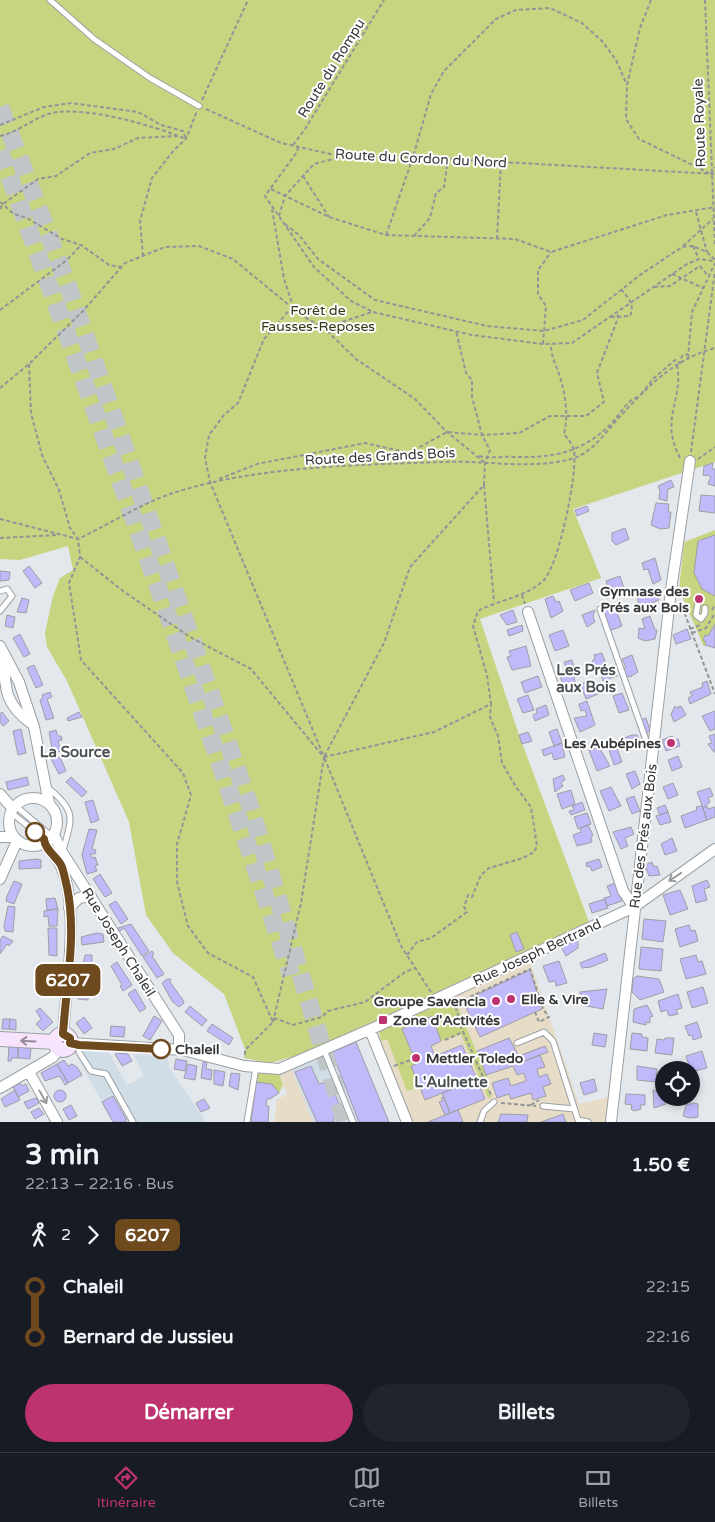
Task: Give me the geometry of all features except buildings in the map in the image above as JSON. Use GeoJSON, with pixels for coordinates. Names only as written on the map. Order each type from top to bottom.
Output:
{"type":"FeatureCollection","features":[{"type":"Feature","properties":{"kind":"street","name":"Rue des Prés aux Bois"},"geometry":{"type":"LineString","coordinates":[[611,1122],[634,924],[634,907],[687,463]]}},
{"type":"Feature","properties":{"kind":"street"},"geometry":{"type":"LineString","coordinates":[[528,612],[623,890],[634,907]]}},
{"type":"Feature","properties":{"kind":"street"},"geometry":{"type":"LineString","coordinates":[[0,837],[15,839],[23,844],[45,844],[57,829],[57,815],[49,803],[43,765],[33,725],[19,682],[2,649]]}},
{"type":"Feature","properties":{"kind":"street"},"geometry":{"type":"LineString","coordinates":[[2,649],[4,683],[9,699],[16,710],[33,725]]}},
{"type":"Feature","properties":{"kind":"street"},"geometry":{"type":"LineString","coordinates":[[37,798],[45,787]]}},
{"type":"Feature","properties":{"kind":"street"},"geometry":{"type":"LineString","coordinates":[[0,879],[15,839],[9,826],[13,808],[24,800],[37,798],[49,803]]}},
{"type":"Feature","properties":{"kind":"street"},"geometry":{"type":"LineString","coordinates":[[2,801],[13,808]]}},
{"type":"Feature","properties":{"kind":"street","name":"Rue Joseph Chaleil"},"geometry":{"type":"LineString","coordinates":[[54,835],[62,852],[179,1035],[178,1050]]}},
{"type":"Feature","properties":{"kind":"street"},"geometry":{"type":"LineString","coordinates":[[0,1088],[53,1057],[65,1043],[69,957],[67,888],[61,865],[45,844]]}},
{"type":"Feature","properties":{"kind":"street","name":"Rue Joseph Bertrand"},"geometry":{"type":"LineString","coordinates":[[65,1043],[178,1050],[244,1066],[279,1069],[370,1030],[435,998],[634,907],[715,849]]}},
{"type":"Feature","properties":{"kind":"street"},"geometry":{"type":"LineString","coordinates":[[69,908],[79,898],[91,896]]}},
{"type":"Feature","properties":{"kind":"street"},"geometry":{"type":"LineString","coordinates":[[370,1030],[407,1122]]}},
{"type":"Feature","properties":{"kind":"street"},"geometry":{"type":"LineString","coordinates":[[0,1040],[65,1043]]}},
{"type":"Feature","properties":{"kind":"street"},"geometry":{"type":"LineString","coordinates":[[30,1072],[56,1122]]}},
{"type":"Feature","properties":{"kind":"lane"},"geometry":{"type":"LineString","coordinates":[[50,0],[94,39],[150,78],[199,106]]}},
{"type":"Feature","properties":{"kind":"lane"},"geometry":{"type":"LineString","coordinates":[[0,591],[7,589],[12,596],[0,611]]}},
{"type":"Feature","properties":{"kind":"lane"},"geometry":{"type":"LineString","coordinates":[[698,603],[696,615],[701,619],[705,614],[705,608]]}},
{"type":"Feature","properties":{"kind":"lane"},"geometry":{"type":"LineString","coordinates":[[600,609],[648,746],[653,749]]}},
{"type":"Feature","properties":{"kind":"lane"},"geometry":{"type":"LineString","coordinates":[[45,787],[64,804],[70,816],[70,832],[62,852]]}},
{"type":"Feature","properties":{"kind":"lane"},"geometry":{"type":"LineString","coordinates":[[45,844],[44,839],[14,814],[13,808],[18,808],[50,835],[54,835]]}},
{"type":"Feature","properties":{"kind":"lane"},"geometry":{"type":"LineString","coordinates":[[518,1043],[544,1032],[553,1041],[578,1120],[588,1122]]}},
{"type":"Feature","properties":{"kind":"lane"},"geometry":{"type":"LineString","coordinates":[[65,1043],[79,1052],[91,1071],[106,1074],[133,1122]]}},
{"type":"Feature","properties":{"kind":"lane"},"geometry":{"type":"LineString","coordinates":[[324,1050],[354,1122]]}},
{"type":"Feature","properties":{"kind":"lane"},"geometry":{"type":"LineString","coordinates":[[247,1122],[256,1067]]}},
{"type":"Feature","properties":{"kind":"lane"},"geometry":{"type":"LineString","coordinates":[[480,1122],[484,1111],[494,1102]]}},
{"type":"Feature","properties":{"kind":"lane"},"geometry":{"type":"LineString","coordinates":[[543,1106],[574,1109]]}},
{"type":"Feature","properties":{"kind":"path"},"geometry":{"type":"LineString","coordinates":[[143,256],[140,221],[152,178],[174,150],[186,139],[199,106],[248,0]]}},
{"type":"Feature","properties":{"kind":"path","name":"Route du Rompu"},"geometry":{"type":"LineString","coordinates":[[292,145],[305,129],[384,0]]}},
{"type":"Feature","properties":{"kind":"path"},"geometry":{"type":"LineString","coordinates":[[651,0],[640,28],[627,85],[626,119],[639,139],[711,174],[715,167]]}},
{"type":"Feature","properties":{"kind":"path","name":"Route Royale"},"geometry":{"type":"LineString","coordinates":[[705,0],[715,245]]}},
{"type":"Feature","properties":{"kind":"path"},"geometry":{"type":"LineString","coordinates":[[386,235],[413,157],[431,94],[444,71],[496,19],[516,10],[550,8],[582,23],[602,41],[616,60],[627,85]]}},
{"type":"Feature","properties":{"kind":"path"},"geometry":{"type":"LineString","coordinates":[[0,125],[44,107],[71,103],[138,112],[161,125],[183,131],[186,139]]}},
{"type":"Feature","properties":{"kind":"path","name":"Route du Cordon du Nord"},"geometry":{"type":"LineString","coordinates":[[199,106],[281,143],[344,157],[413,157],[715,174]]}},
{"type":"Feature","properties":{"kind":"path"},"geometry":{"type":"LineString","coordinates":[[0,136],[14,133],[49,114],[72,112],[127,120],[186,139]]}},
{"type":"Feature","properties":{"kind":"path"},"geometry":{"type":"LineString","coordinates":[[0,210],[3,204],[38,179],[56,176],[90,153],[114,149],[138,138],[178,136]]}},
{"type":"Feature","properties":{"kind":"path"},"geometry":{"type":"LineString","coordinates":[[298,146],[297,152],[265,196],[320,274],[351,301],[373,312],[456,332],[543,344],[572,343],[687,264],[700,259],[715,261]]}},
{"type":"Feature","properties":{"kind":"path"},"geometry":{"type":"LineString","coordinates":[[278,216],[285,196],[314,164],[344,157]]}},
{"type":"Feature","properties":{"kind":"path"},"geometry":{"type":"LineString","coordinates":[[414,236],[430,218],[436,193],[444,188],[448,159]]}},
{"type":"Feature","properties":{"kind":"path"},"geometry":{"type":"LineString","coordinates":[[497,239],[501,162]]}},
{"type":"Feature","properties":{"kind":"path"},"geometry":{"type":"LineString","coordinates":[[303,176],[329,217]]}},
{"type":"Feature","properties":{"kind":"path"},"geometry":{"type":"LineString","coordinates":[[271,189],[329,217],[386,235],[515,239],[552,252]]}},
{"type":"Feature","properties":{"kind":"path"},"geometry":{"type":"LineString","coordinates":[[0,202],[14,214],[27,218],[62,239],[81,245],[109,265],[121,268]]}},
{"type":"Feature","properties":{"kind":"path"},"geometry":{"type":"LineString","coordinates":[[272,206],[284,279],[293,306]]}},
{"type":"Feature","properties":{"kind":"path"},"geometry":{"type":"LineString","coordinates":[[543,344],[546,306],[538,294],[538,270],[552,252],[667,215],[696,212],[714,207]]}},
{"type":"Feature","properties":{"kind":"path"},"geometry":{"type":"LineString","coordinates":[[696,212],[707,252]]}},
{"type":"Feature","properties":{"kind":"path"},"geometry":{"type":"LineString","coordinates":[[283,223],[299,235],[318,258],[375,300],[487,326],[544,331],[583,320],[622,289],[682,247],[713,219]]}},
{"type":"Feature","properties":{"kind":"path"},"geometry":{"type":"LineString","coordinates":[[0,310],[67,260],[81,245]]}},
{"type":"Feature","properties":{"kind":"path"},"geometry":{"type":"LineString","coordinates":[[0,388],[83,311],[125,263],[165,247],[199,246],[233,260],[293,306],[301,315],[324,328],[356,359],[414,399],[447,432],[485,463]]}},
{"type":"Feature","properties":{"kind":"path"},"geometry":{"type":"LineString","coordinates":[[682,247],[693,246],[707,252],[715,261]]}},
{"type":"Feature","properties":{"kind":"path"},"geometry":{"type":"LineString","coordinates":[[693,246],[700,259]]}},
{"type":"Feature","properties":{"kind":"path"},"geometry":{"type":"LineString","coordinates":[[688,358],[692,312],[715,261]]}},
{"type":"Feature","properties":{"kind":"path"},"geometry":{"type":"LineString","coordinates":[[653,287],[670,286],[700,266],[709,276]]}},
{"type":"Feature","properties":{"kind":"path"},"geometry":{"type":"LineString","coordinates":[[687,463],[706,351],[715,271]]}},
{"type":"Feature","properties":{"kind":"path"},"geometry":{"type":"LineString","coordinates":[[672,274],[703,288]]}},
{"type":"Feature","properties":{"kind":"path"},"geometry":{"type":"LineString","coordinates":[[610,317],[630,316],[632,302],[622,289]]}},
{"type":"Feature","properties":{"kind":"path"},"geometry":{"type":"LineString","coordinates":[[293,306],[264,340],[238,404],[224,414],[209,435],[204,458],[210,482],[401,946],[435,998]]}},
{"type":"Feature","properties":{"kind":"path"},"geometry":{"type":"LineString","coordinates":[[324,328],[373,312]]}},
{"type":"Feature","properties":{"kind":"path"},"geometry":{"type":"LineString","coordinates":[[210,482],[257,464],[365,443],[409,452],[447,432],[482,435],[520,433],[550,416],[568,418],[586,416],[604,402],[597,373],[618,318],[617,312]]}},
{"type":"Feature","properties":{"kind":"path"},"geometry":{"type":"LineString","coordinates":[[456,332],[466,373],[472,380],[472,396],[482,435],[490,450],[485,463],[484,486],[494,602]]}},
{"type":"Feature","properties":{"kind":"path"},"geometry":{"type":"LineString","coordinates":[[407,956],[416,942],[430,938],[466,912],[464,907],[468,895],[472,897],[482,875],[489,868],[523,858],[534,852],[537,846],[531,807],[516,787],[502,763],[498,736],[490,717],[491,704],[486,675],[473,626],[478,611],[494,602],[522,595],[544,580],[562,540],[570,496],[574,449],[564,434],[568,418],[558,372],[551,356],[551,344]]}},
{"type":"Feature","properties":{"kind":"path","name":"Route des Grands Bois"},"geometry":{"type":"LineString","coordinates":[[78,539],[145,504],[227,478],[342,465],[466,461],[550,464],[574,459],[602,439],[639,397],[676,364],[715,348]]}},
{"type":"Feature","properties":{"kind":"path"},"geometry":{"type":"LineString","coordinates":[[478,456],[528,459],[542,455],[550,457],[574,449],[599,436],[602,430],[611,424],[616,415],[624,410],[630,402],[639,397],[654,378],[674,360],[680,363],[682,356],[688,354]]}},
{"type":"Feature","properties":{"kind":"path"},"geometry":{"type":"LineString","coordinates":[[28,364],[31,413],[42,455],[59,490],[70,528],[78,539],[80,557],[68,583],[80,660],[183,773],[192,795],[176,844],[176,882],[188,926],[208,953],[253,978],[273,1022]]}},
{"type":"Feature","properties":{"kind":"path"},"geometry":{"type":"LineString","coordinates":[[676,364],[678,375],[670,420],[673,443],[687,463]]}},
{"type":"Feature","properties":{"kind":"path"},"geometry":{"type":"LineString","coordinates":[[687,463],[715,447]]}},
{"type":"Feature","properties":{"kind":"path"},"geometry":{"type":"LineString","coordinates":[[514,464],[515,457]]}},
{"type":"Feature","properties":{"kind":"path"},"geometry":{"type":"LineString","coordinates":[[244,1066],[245,1050],[273,1022],[301,903],[324,757],[384,643],[410,567],[484,486]]}},
{"type":"Feature","properties":{"kind":"path"},"geometry":{"type":"LineString","coordinates":[[0,519],[78,539]]}},
{"type":"Feature","properties":{"kind":"path"},"geometry":{"type":"LineString","coordinates":[[0,538],[60,535]]}},
{"type":"Feature","properties":{"kind":"path"},"geometry":{"type":"LineString","coordinates":[[80,557],[123,591],[190,637],[251,669],[324,757]]}},
{"type":"Feature","properties":{"kind":"path"},"geometry":{"type":"LineString","coordinates":[[671,590],[677,592],[715,694]]}},
{"type":"Feature","properties":{"kind":"path"},"geometry":{"type":"LineString","coordinates":[[692,633],[706,628],[715,613]]}},
{"type":"Feature","properties":{"kind":"path"},"geometry":{"type":"LineString","coordinates":[[324,757],[434,732],[491,704]]}},
{"type":"Feature","properties":{"kind":"path"},"geometry":{"type":"LineString","coordinates":[[274,1018],[293,1025],[322,1017],[328,1011],[365,1002],[405,972],[415,968]]}},
{"type":"Feature","properties":{"kind":"path"},"geometry":{"type":"LineString","coordinates":[[463,1000],[530,969],[543,1009],[549,1017],[539,1022],[535,1012]]}},
{"type":"Feature","properties":{"kind":"path"},"geometry":{"type":"LineString","coordinates":[[449,992],[463,1032],[494,1102],[527,1107],[543,1106]]}},
{"type":"Feature","properties":{"kind":"path"},"geometry":{"type":"LineString","coordinates":[[445,1040],[463,1032]]}},
{"type":"Feature","properties":{"kind":"path"},"geometry":{"type":"LineString","coordinates":[[390,1068],[416,1058]]}},
{"type":"Feature","properties":{"kind":"shaded area"},"geometry":{"type":"Polygon","coordinates":[[[530,961],[579,1104],[609,1097],[606,1122],[413,1122],[378,1035],[379,1031],[530,961]]]}},
{"type":"Feature","properties":{"kind":"shaded area"},"geometry":{"type":"Polygon","coordinates":[[[356,1042],[389,1122],[313,1122],[292,1070],[356,1042]]]}},
{"type":"Feature","properties":{"kind":"shaded area"},"geometry":{"type":"Polygon","coordinates":[[[77,1050],[109,1053],[127,1085],[144,1076],[133,1054],[168,1057],[169,1067],[206,1122],[113,1122],[75,1053],[77,1050]]]}},
{"type":"Feature","properties":{"kind":"shaded area"},"geometry":{"type":"Polygon","coordinates":[[[292,1070],[313,1122],[274,1122],[277,1099],[287,1095],[279,1074],[292,1070]]]}},
{"type":"Feature","properties":{"kind":"green space","name":"Forêt de Fausses-Reposes"},"geometry":{"type":"Polygon","coordinates":[[[0,0],[715,0],[715,462],[573,509],[601,578],[480,619],[519,735],[589,922],[303,1054],[270,1063],[244,1058],[245,1049],[224,994],[173,953],[146,915],[129,822],[67,681],[47,647],[45,633],[53,596],[60,578],[73,570],[68,546],[20,560],[0,559],[0,0]]]}},
{"type":"Feature","properties":{"kind":"green space","name":"Gymnase des Prés aux Bois"},"geometry":{"type":"Polygon","coordinates":[[[715,530],[715,624],[708,636],[705,635],[703,639],[706,642],[704,647],[679,589],[684,542],[715,530]]]}},
{"type":"Feature","properties":{"kind":"green space"},"geometry":{"type":"Polygon","coordinates":[[[454,998],[490,1084],[487,1085],[492,1097],[488,1098],[461,1034],[441,1041],[432,1017],[402,1029],[416,1064],[420,1086],[407,1091],[387,1039],[381,1041],[379,1031],[454,998]]]}},
{"type":"Feature","properties":{"kind":"green space"},"geometry":{"type":"Polygon","coordinates":[[[257,1073],[279,1074],[283,1085],[279,1093],[272,1084],[256,1082],[257,1073]]]}},
{"type":"Feature","properties":{"kind":"tunnel"},"geometry":{"type":"LineString","coordinates":[[0,107],[68,286],[251,809],[345,1122]]}},
{"type":"Feature","properties":{"kind":"tunnel"},"geometry":{"type":"LineString","coordinates":[[0,151],[185,665],[291,975]]}},
{"type":"Feature","properties":{"kind":"bus line","name":"6207"},"geometry":{"type":"LineString","coordinates":[[35,832],[44,839],[45,844],[61,865],[67,888],[70,919],[69,957],[63,1034],[70,1038],[70,1043],[79,1045],[161,1049]]}},
{"type":"Feature","properties":{"kind":"place","name":"Gymnase des Prés aux Bois"},"geometry":{"type":"Point","coordinates":[699,599]}},
{"type":"Feature","properties":{"kind":"place","name":"Les Aubépines"},"geometry":{"type":"Point","coordinates":[671,743]}},
{"type":"Feature","properties":{"kind":"place","name":"Elle & Vire"},"geometry":{"type":"Point","coordinates":[511,999]}},
{"type":"Feature","properties":{"kind":"place","name":"Groupe Savencia"},"geometry":{"type":"Point","coordinates":[496,1001]}},
{"type":"Feature","properties":{"kind":"place","name":"Zone d'Activités"},"geometry":{"type":"Point","coordinates":[383,1020]}},
{"type":"Feature","properties":{"kind":"place","name":"Chaleil"},"geometry":{"type":"Point","coordinates":[161,1049]}},
{"type":"Feature","properties":{"kind":"place","name":"Mettler Toledo"},"geometry":{"type":"Point","coordinates":[416,1058]}},
{"type":"Feature","properties":{"kind":"district","name":"Les Prés aux Bois"},"geometry":{"type":"Point","coordinates":[586,678]}},
{"type":"Feature","properties":{"kind":"district","name":"La Source"},"geometry":{"type":"Point","coordinates":[75,752]}},
{"type":"Feature","properties":{"kind":"district","name":"L'Aulnette"},"geometry":{"type":"Point","coordinates":[451,1082]}}]}
